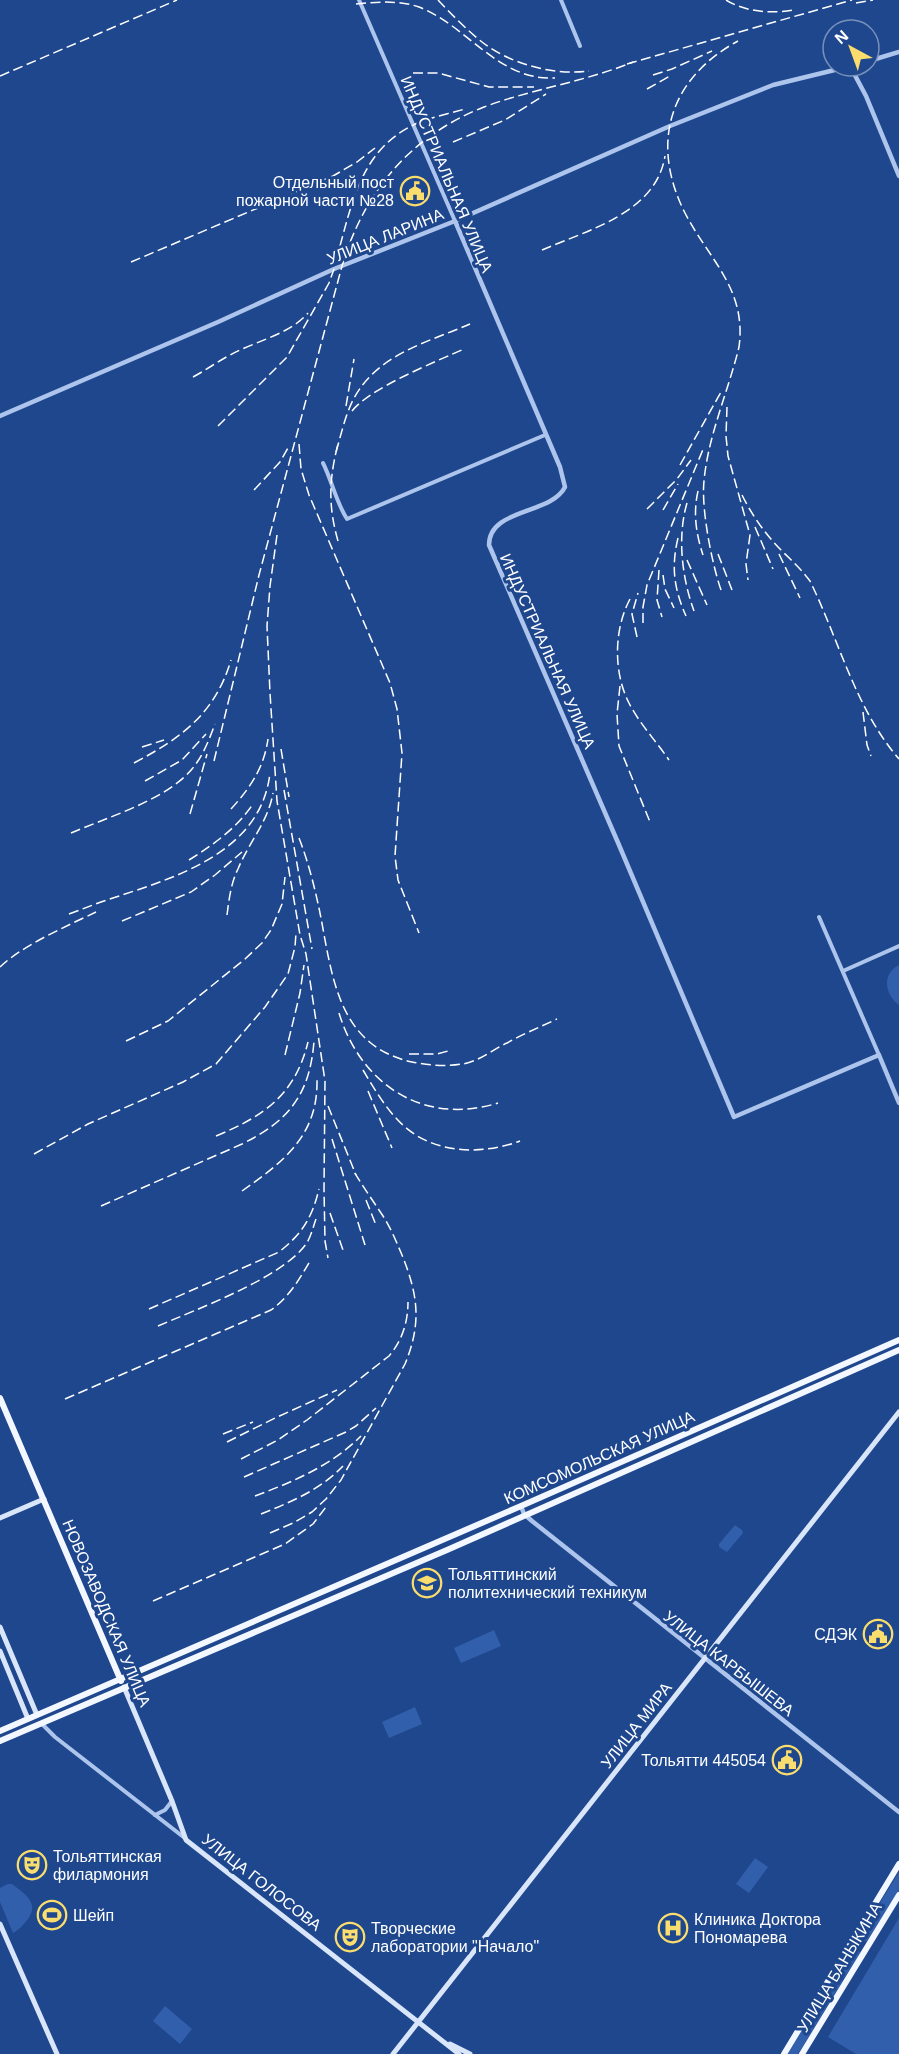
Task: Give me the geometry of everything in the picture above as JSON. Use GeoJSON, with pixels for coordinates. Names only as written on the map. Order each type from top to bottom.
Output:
{"type":"FeatureCollection","features":[{"type":"Feature","properties":{"kind":"main road","name":"КОМСОМОЛЬСКАЯ УЛИЦА"},"geometry":{"type":"LineString","coordinates":[[0,1731],[899,1340]]}},
{"type":"Feature","properties":{"kind":"main road","name":"КОМСОМОЛЬСКАЯ УЛИЦА"},"geometry":{"type":"LineString","coordinates":[[0,1741],[447,1550],[899,1350]]}},
{"type":"Feature","properties":{"kind":"main road"},"geometry":{"type":"LineString","coordinates":[[771,1396],[774,1404]]}},
{"type":"Feature","properties":{"kind":"main road","name":"НОВОЗАВОДСКАЯ УЛИЦА"},"geometry":{"type":"LineString","coordinates":[[0,1398],[172,1801],[186,1840]]}},
{"type":"Feature","properties":{"kind":"main road","name":"УЛИЦА МИРА"},"geometry":{"type":"LineString","coordinates":[[393,2054],[899,1412]]}},
{"type":"Feature","properties":{"kind":"main road"},"geometry":{"type":"LineString","coordinates":[[617,1463],[621,1472]]}},
{"type":"Feature","properties":{"kind":"main road"},"geometry":{"type":"LineString","coordinates":[[0,1518],[44,1499]]}},
{"type":"Feature","properties":{"kind":"main road"},"geometry":{"type":"LineString","coordinates":[[309,1597],[314,1606]]}},
{"type":"Feature","properties":{"kind":"main road"},"geometry":{"type":"LineString","coordinates":[[0,1627],[37,1714]]}},
{"type":"Feature","properties":{"kind":"main road"},"geometry":{"type":"LineString","coordinates":[[237,1628],[241,1637]]}},
{"type":"Feature","properties":{"kind":"main road"},"geometry":{"type":"LineString","coordinates":[[0,1651],[28,1719]]}},
{"type":"Feature","properties":{"kind":"main road"},"geometry":{"type":"LineString","coordinates":[[68,1701],[72,1710]]}},
{"type":"Feature","properties":{"kind":"main road","name":"УЛИЦА ГОЛОСОВА"},"geometry":{"type":"LineString","coordinates":[[186,1840],[459,2054]]}},
{"type":"Feature","properties":{"kind":"main road","name":"УЛИЦА БАНЫКИНА"},"geometry":{"type":"LineString","coordinates":[[784,2054],[899,1864]]}},
{"type":"Feature","properties":{"kind":"main road","name":"УЛИЦА БАНЫКИНА"},"geometry":{"type":"LineString","coordinates":[[802,2054],[899,1895]]}},
{"type":"Feature","properties":{"kind":"main road"},"geometry":{"type":"LineString","coordinates":[[0,1924],[57,2054]]}},
{"type":"Feature","properties":{"kind":"main road"},"geometry":{"type":"LineString","coordinates":[[852,1941],[865,1949]]}},
{"type":"Feature","properties":{"kind":"main road","name":"УЛИЦА ГОЛОСОВА"},"geometry":{"type":"LineString","coordinates":[[435,2034],[470,2054]]}},
{"type":"Feature","properties":{"kind":"street","name":"ИНДУСТРИАЛЬНАЯ УЛИЦА"},"geometry":{"type":"LineString","coordinates":[[359,0],[564,478],[564,490],[557,498],[492,529],[489,545],[734,1117],[879,1055]]}},
{"type":"Feature","properties":{"kind":"street"},"geometry":{"type":"LineString","coordinates":[[561,0],[580,46]]}},
{"type":"Feature","properties":{"kind":"street"},"geometry":{"type":"LineString","coordinates":[[881,57],[899,52]]}},
{"type":"Feature","properties":{"kind":"street","name":"УЛИЦА ЛАРИНА"},"geometry":{"type":"LineString","coordinates":[[0,416],[209,326],[334,269],[455,221],[670,126],[773,85],[821,73]]}},
{"type":"Feature","properties":{"kind":"street"},"geometry":{"type":"LineString","coordinates":[[857,78],[899,176]]}},
{"type":"Feature","properties":{"kind":"street"},"geometry":{"type":"LineString","coordinates":[[323,463],[347,519],[545,435]]}},
{"type":"Feature","properties":{"kind":"street"},"geometry":{"type":"LineString","coordinates":[[819,917],[899,1103]]}},
{"type":"Feature","properties":{"kind":"street"},"geometry":{"type":"LineString","coordinates":[[843,971],[899,946]]}},
{"type":"Feature","properties":{"kind":"street"},"geometry":{"type":"LineString","coordinates":[[521,1506],[524,1514]]}},
{"type":"Feature","properties":{"kind":"street","name":"УЛИЦА КАРБЫШЕВА"},"geometry":{"type":"LineString","coordinates":[[524,1514],[899,1812]]}},
{"type":"Feature","properties":{"kind":"street"},"geometry":{"type":"LineString","coordinates":[[41,1724],[186,1840]]}},
{"type":"Feature","properties":{"kind":"street"},"geometry":{"type":"LineString","coordinates":[[155,1815],[165,1810],[172,1801]]}},
{"type":"Feature","properties":{"kind":"shaded area"},"geometry":{"type":"Polygon","coordinates":[[[899,965],[899,1005],[888,990],[887,979],[893,969],[899,965]]]}},
{"type":"Feature","properties":{"kind":"shaded area"},"geometry":{"type":"Polygon","coordinates":[[[735,1525],[743,1533],[727,1552],[719,1547],[719,1544],[735,1525]]]}},
{"type":"Feature","properties":{"kind":"shaded area"},"geometry":{"type":"Polygon","coordinates":[[[494,1630],[501,1646],[461,1663],[454,1648],[494,1630]]]}},
{"type":"Feature","properties":{"kind":"shaded area"},"geometry":{"type":"Polygon","coordinates":[[[415,1707],[422,1724],[389,1738],[382,1722],[415,1707]]]}},
{"type":"Feature","properties":{"kind":"shaded area"},"geometry":{"type":"Polygon","coordinates":[[[755,1858],[768,1867],[749,1893],[736,1884],[755,1858]]]}},
{"type":"Feature","properties":{"kind":"shaded area"},"geometry":{"type":"Polygon","coordinates":[[[899,1872],[899,1890],[867,1941],[862,1942],[860,1935],[899,1872]]]}},
{"type":"Feature","properties":{"kind":"shaded area"},"geometry":{"type":"Polygon","coordinates":[[[12,1884],[26,1895],[32,1908],[28,1919],[13,1933],[0,1902],[0,1888],[12,1884]]]}},
{"type":"Feature","properties":{"kind":"shaded area"},"geometry":{"type":"Polygon","coordinates":[[[899,1918],[899,2054],[856,2054],[828,2037],[899,1918]]]}},
{"type":"Feature","properties":{"kind":"shaded area"},"geometry":{"type":"Polygon","coordinates":[[[854,1948],[858,1948],[860,1953],[844,1978],[837,1974],[854,1948]]]}},
{"type":"Feature","properties":{"kind":"shaded area"},"geometry":{"type":"Polygon","coordinates":[[[836,1975],[843,1980],[798,2054],[787,2054],[836,1975]]]}},
{"type":"Feature","properties":{"kind":"shaded area"},"geometry":{"type":"Polygon","coordinates":[[[165,2006],[192,2029],[180,2044],[153,2021],[165,2006]]]}},
{"type":"Feature","properties":{"kind":"railway"},"geometry":{"type":"LineString","coordinates":[[0,76],[177,0]]}},
{"type":"Feature","properties":{"kind":"railway"},"geometry":{"type":"LineString","coordinates":[[438,0],[476,37],[506,57],[548,70],[589,71]]}},
{"type":"Feature","properties":{"kind":"railway"},"geometry":{"type":"LineString","coordinates":[[726,0],[759,11],[794,10]]}},
{"type":"Feature","properties":{"kind":"railway"},"geometry":{"type":"LineString","coordinates":[[627,64],[852,0]]}},
{"type":"Feature","properties":{"kind":"railway"},"geometry":{"type":"LineString","coordinates":[[856,3],[873,0]]}},
{"type":"Feature","properties":{"kind":"railway"},"geometry":{"type":"LineString","coordinates":[[356,4],[396,2],[419,7],[437,16],[484,51],[517,71],[535,77],[555,78]]}},
{"type":"Feature","properties":{"kind":"railway"},"geometry":{"type":"LineString","coordinates":[[721,590],[708,536],[704,506],[704,481],[714,431],[739,347],[740,326],[737,308],[724,275],[684,211],[674,185],[669,161],[668,137],[673,114],[682,93],[696,73],[715,56],[738,41]]}},
{"type":"Feature","properties":{"kind":"railway"},"geometry":{"type":"LineString","coordinates":[[653,75],[712,51]]}},
{"type":"Feature","properties":{"kind":"railway"},"geometry":{"type":"LineString","coordinates":[[214,761],[259,575],[342,266],[363,214],[377,191],[412,151],[458,119],[502,101],[596,75],[633,62]]}},
{"type":"Feature","properties":{"kind":"railway"},"geometry":{"type":"LineString","coordinates":[[413,73],[438,73],[489,87],[534,87]]}},
{"type":"Feature","properties":{"kind":"railway"},"geometry":{"type":"LineString","coordinates":[[647,89],[670,76]]}},
{"type":"Feature","properties":{"kind":"railway"},"geometry":{"type":"LineString","coordinates":[[453,142],[505,120],[546,94]]}},
{"type":"Feature","properties":{"kind":"railway"},"geometry":{"type":"LineString","coordinates":[[340,246],[357,190],[374,158],[386,144],[401,132],[420,122],[465,109]]}},
{"type":"Feature","properties":{"kind":"railway"},"geometry":{"type":"LineString","coordinates":[[131,262],[333,176],[375,148]]}},
{"type":"Feature","properties":{"kind":"railway"},"geometry":{"type":"LineString","coordinates":[[542,250],[599,226],[634,206],[659,176],[665,156]]}},
{"type":"Feature","properties":{"kind":"railway"},"geometry":{"type":"LineString","coordinates":[[218,426],[287,357],[329,283],[334,269]]}},
{"type":"Feature","properties":{"kind":"railway"},"geometry":{"type":"LineString","coordinates":[[193,377],[230,355],[291,327],[308,313]]}},
{"type":"Feature","properties":{"kind":"railway"},"geometry":{"type":"LineString","coordinates":[[336,452],[353,400],[375,371],[420,344],[470,324]]}},
{"type":"Feature","properties":{"kind":"railway"},"geometry":{"type":"LineString","coordinates":[[352,411],[373,393],[464,349]]}},
{"type":"Feature","properties":{"kind":"railway"},"geometry":{"type":"LineString","coordinates":[[346,406],[354,359]]}},
{"type":"Feature","properties":{"kind":"railway"},"geometry":{"type":"LineString","coordinates":[[680,465],[721,392]]}},
{"type":"Feature","properties":{"kind":"railway"},"geometry":{"type":"LineString","coordinates":[[727,407],[728,456],[750,535],[746,564],[748,580]]}},
{"type":"Feature","properties":{"kind":"railway"},"geometry":{"type":"LineString","coordinates":[[299,444],[301,469],[309,495],[390,683],[397,709],[402,753],[395,856],[398,880],[419,933]]}},
{"type":"Feature","properties":{"kind":"railway"},"geometry":{"type":"LineString","coordinates":[[338,444],[333,469],[331,504],[338,541]]}},
{"type":"Feature","properties":{"kind":"railway"},"geometry":{"type":"LineString","coordinates":[[643,623],[647,585],[704,447]]}},
{"type":"Feature","properties":{"kind":"railway"},"geometry":{"type":"LineString","coordinates":[[254,490],[280,462],[288,448]]}},
{"type":"Feature","properties":{"kind":"railway"},"geometry":{"type":"LineString","coordinates":[[647,509],[677,479],[691,460]]}},
{"type":"Feature","properties":{"kind":"railway"},"geometry":{"type":"LineString","coordinates":[[663,510],[678,484]]}},
{"type":"Feature","properties":{"kind":"railway"},"geometry":{"type":"LineString","coordinates":[[698,491],[696,523],[703,555]]}},
{"type":"Feature","properties":{"kind":"railway"},"geometry":{"type":"LineString","coordinates":[[742,495],[764,531],[810,581],[859,696],[884,739],[899,759]]}},
{"type":"Feature","properties":{"kind":"railway"},"geometry":{"type":"LineString","coordinates":[[687,503],[682,530],[682,557],[686,585],[694,611]]}},
{"type":"Feature","properties":{"kind":"railway"},"geometry":{"type":"LineString","coordinates":[[755,527],[773,569]]}},
{"type":"Feature","properties":{"kind":"railway"},"geometry":{"type":"LineString","coordinates":[[277,535],[267,626],[277,801],[300,935],[306,954],[325,1081],[324,1189],[325,1241],[328,1258]]}},
{"type":"Feature","properties":{"kind":"railway"},"geometry":{"type":"LineString","coordinates":[[678,538],[675,578],[686,616]]}},
{"type":"Feature","properties":{"kind":"railway"},"geometry":{"type":"LineString","coordinates":[[718,554],[732,590]]}},
{"type":"Feature","properties":{"kind":"railway"},"geometry":{"type":"LineString","coordinates":[[779,554],[800,598]]}},
{"type":"Feature","properties":{"kind":"railway"},"geometry":{"type":"LineString","coordinates":[[687,560],[707,605]]}},
{"type":"Feature","properties":{"kind":"railway"},"geometry":{"type":"LineString","coordinates":[[659,570],[657,600],[662,617]]}},
{"type":"Feature","properties":{"kind":"railway"},"geometry":{"type":"LineString","coordinates":[[663,575],[665,589],[674,608]]}},
{"type":"Feature","properties":{"kind":"railway"},"geometry":{"type":"LineString","coordinates":[[637,637],[632,614],[638,593]]}},
{"type":"Feature","properties":{"kind":"railway"},"geometry":{"type":"LineString","coordinates":[[630,599],[618,637],[620,678],[633,710],[669,760]]}},
{"type":"Feature","properties":{"kind":"railway"},"geometry":{"type":"LineString","coordinates":[[134,763],[181,734],[206,710],[216,695],[231,660]]}},
{"type":"Feature","properties":{"kind":"railway"},"geometry":{"type":"LineString","coordinates":[[620,686],[617,714],[619,746],[650,822]]}},
{"type":"Feature","properties":{"kind":"railway"},"geometry":{"type":"LineString","coordinates":[[863,712],[867,745],[871,756]]}},
{"type":"Feature","properties":{"kind":"railway"},"geometry":{"type":"LineString","coordinates":[[71,833],[136,807],[181,780],[199,759],[215,724]]}},
{"type":"Feature","properties":{"kind":"railway"},"geometry":{"type":"LineString","coordinates":[[145,781],[182,760],[206,734]]}},
{"type":"Feature","properties":{"kind":"railway"},"geometry":{"type":"LineString","coordinates":[[231,809],[255,777],[268,739]]}},
{"type":"Feature","properties":{"kind":"railway"},"geometry":{"type":"LineString","coordinates":[[142,747],[164,740]]}},
{"type":"Feature","properties":{"kind":"railway"},"geometry":{"type":"LineString","coordinates":[[281,749],[289,797]]}},
{"type":"Feature","properties":{"kind":"railway"},"geometry":{"type":"LineString","coordinates":[[190,814],[207,754]]}},
{"type":"Feature","properties":{"kind":"railway"},"geometry":{"type":"LineString","coordinates":[[69,914],[166,880],[214,856],[234,841],[251,822],[263,800],[270,773]]}},
{"type":"Feature","properties":{"kind":"railway"},"geometry":{"type":"LineString","coordinates":[[284,790],[312,949]]}},
{"type":"Feature","properties":{"kind":"railway"},"geometry":{"type":"LineString","coordinates":[[227,915],[236,874],[263,823],[273,793]]}},
{"type":"Feature","properties":{"kind":"railway"},"geometry":{"type":"LineString","coordinates":[[189,860],[224,835],[253,804]]}},
{"type":"Feature","properties":{"kind":"railway"},"geometry":{"type":"LineString","coordinates":[[299,838],[315,891],[334,980],[352,1022],[367,1040],[386,1053],[412,1062],[456,1065],[479,1058],[557,1019]]}},
{"type":"Feature","properties":{"kind":"railway"},"geometry":{"type":"LineString","coordinates":[[122,921],[191,892],[242,852]]}},
{"type":"Feature","properties":{"kind":"railway"},"geometry":{"type":"LineString","coordinates":[[126,1041],[168,1021],[262,943],[271,930],[282,904],[285,877]]}},
{"type":"Feature","properties":{"kind":"railway"},"geometry":{"type":"LineString","coordinates":[[0,967],[33,944],[96,912]]}},
{"type":"Feature","properties":{"kind":"railway"},"geometry":{"type":"LineString","coordinates":[[34,1154],[88,1124],[183,1082],[216,1064],[265,1007],[288,974],[296,933]]}},
{"type":"Feature","properties":{"kind":"railway"},"geometry":{"type":"LineString","coordinates":[[285,1055],[300,993],[304,965]]}},
{"type":"Feature","properties":{"kind":"railway"},"geometry":{"type":"LineString","coordinates":[[339,1013],[349,1038],[363,1061],[379,1079],[399,1094],[421,1104],[445,1109],[471,1109],[498,1103]]}},
{"type":"Feature","properties":{"kind":"railway"},"geometry":{"type":"LineString","coordinates":[[101,1206],[242,1144],[273,1126],[294,1104],[302,1091],[312,1060],[314,1041]]}},
{"type":"Feature","properties":{"kind":"railway"},"geometry":{"type":"LineString","coordinates":[[216,1136],[263,1111],[286,1090],[295,1076],[308,1042]]}},
{"type":"Feature","properties":{"kind":"railway"},"geometry":{"type":"LineString","coordinates":[[409,1054],[437,1054],[448,1051]]}},
{"type":"Feature","properties":{"kind":"railway"},"geometry":{"type":"LineString","coordinates":[[363,1070],[399,1121],[417,1136],[431,1143],[475,1150],[490,1149],[520,1141]]}},
{"type":"Feature","properties":{"kind":"railway"},"geometry":{"type":"LineString","coordinates":[[242,1191],[284,1158],[305,1132],[316,1100],[317,1080]]}},
{"type":"Feature","properties":{"kind":"railway"},"geometry":{"type":"LineString","coordinates":[[368,1091],[392,1148]]}},
{"type":"Feature","properties":{"kind":"railway"},"geometry":{"type":"LineString","coordinates":[[328,1106],[356,1175]]}},
{"type":"Feature","properties":{"kind":"railway"},"geometry":{"type":"LineString","coordinates":[[332,1139],[365,1245]]}},
{"type":"Feature","properties":{"kind":"railway"},"geometry":{"type":"LineString","coordinates":[[270,1533],[312,1512],[341,1480],[405,1364],[414,1335],[416,1309],[412,1283],[407,1269],[387,1223],[353,1170]]}},
{"type":"Feature","properties":{"kind":"railway"},"geometry":{"type":"LineString","coordinates":[[149,1309],[279,1252],[305,1225],[319,1189]]}},
{"type":"Feature","properties":{"kind":"railway"},"geometry":{"type":"LineString","coordinates":[[366,1200],[376,1225]]}},
{"type":"Feature","properties":{"kind":"railway"},"geometry":{"type":"LineString","coordinates":[[330,1213],[344,1253]]}},
{"type":"Feature","properties":{"kind":"railway"},"geometry":{"type":"LineString","coordinates":[[158,1326],[216,1302],[278,1269],[306,1244],[316,1219]]}},
{"type":"Feature","properties":{"kind":"railway"},"geometry":{"type":"LineString","coordinates":[[65,1399],[271,1310],[288,1294],[310,1261]]}},
{"type":"Feature","properties":{"kind":"railway"},"geometry":{"type":"LineString","coordinates":[[241,1459],[278,1440],[307,1420],[389,1356],[403,1331],[408,1302]]}},
{"type":"Feature","properties":{"kind":"railway"},"geometry":{"type":"LineString","coordinates":[[227,1442],[337,1390]]}},
{"type":"Feature","properties":{"kind":"railway"},"geometry":{"type":"LineString","coordinates":[[244,1477],[346,1432],[376,1408]]}},
{"type":"Feature","properties":{"kind":"railway"},"geometry":{"type":"LineString","coordinates":[[223,1434],[253,1422]]}},
{"type":"Feature","properties":{"kind":"railway"},"geometry":{"type":"LineString","coordinates":[[255,1496],[311,1472],[338,1456],[361,1436]]}},
{"type":"Feature","properties":{"kind":"railway"},"geometry":{"type":"LineString","coordinates":[[261,1514],[315,1489],[343,1466]]}},
{"type":"Feature","properties":{"kind":"railway"},"geometry":{"type":"LineString","coordinates":[[153,1601],[285,1544],[313,1524],[326,1507]]}},
{"type":"Feature","properties":{"kind":"place","name":"Отдельный пост пожарной части №28"},"geometry":{"type":"Point","coordinates":[415,191]}},
{"type":"Feature","properties":{"kind":"place","name":"Тольяттинский политехнический техникум"},"geometry":{"type":"Point","coordinates":[427,1583]}},
{"type":"Feature","properties":{"kind":"place","name":"СДЭК"},"geometry":{"type":"Point","coordinates":[878,1634]}},
{"type":"Feature","properties":{"kind":"place","name":"Тольятти 445054"},"geometry":{"type":"Point","coordinates":[787,1760]}},
{"type":"Feature","properties":{"kind":"place","name":"Тольяттинская филармония"},"geometry":{"type":"Point","coordinates":[32,1865]}},
{"type":"Feature","properties":{"kind":"place","name":"Шейп"},"geometry":{"type":"Point","coordinates":[52,1915]}},
{"type":"Feature","properties":{"kind":"place","name":"Клиника Доктора Пономарева"},"geometry":{"type":"Point","coordinates":[673,1928]}},
{"type":"Feature","properties":{"kind":"place","name":"Творческие лаборатории \"Начало\""},"geometry":{"type":"Point","coordinates":[350,1937]}}]}
